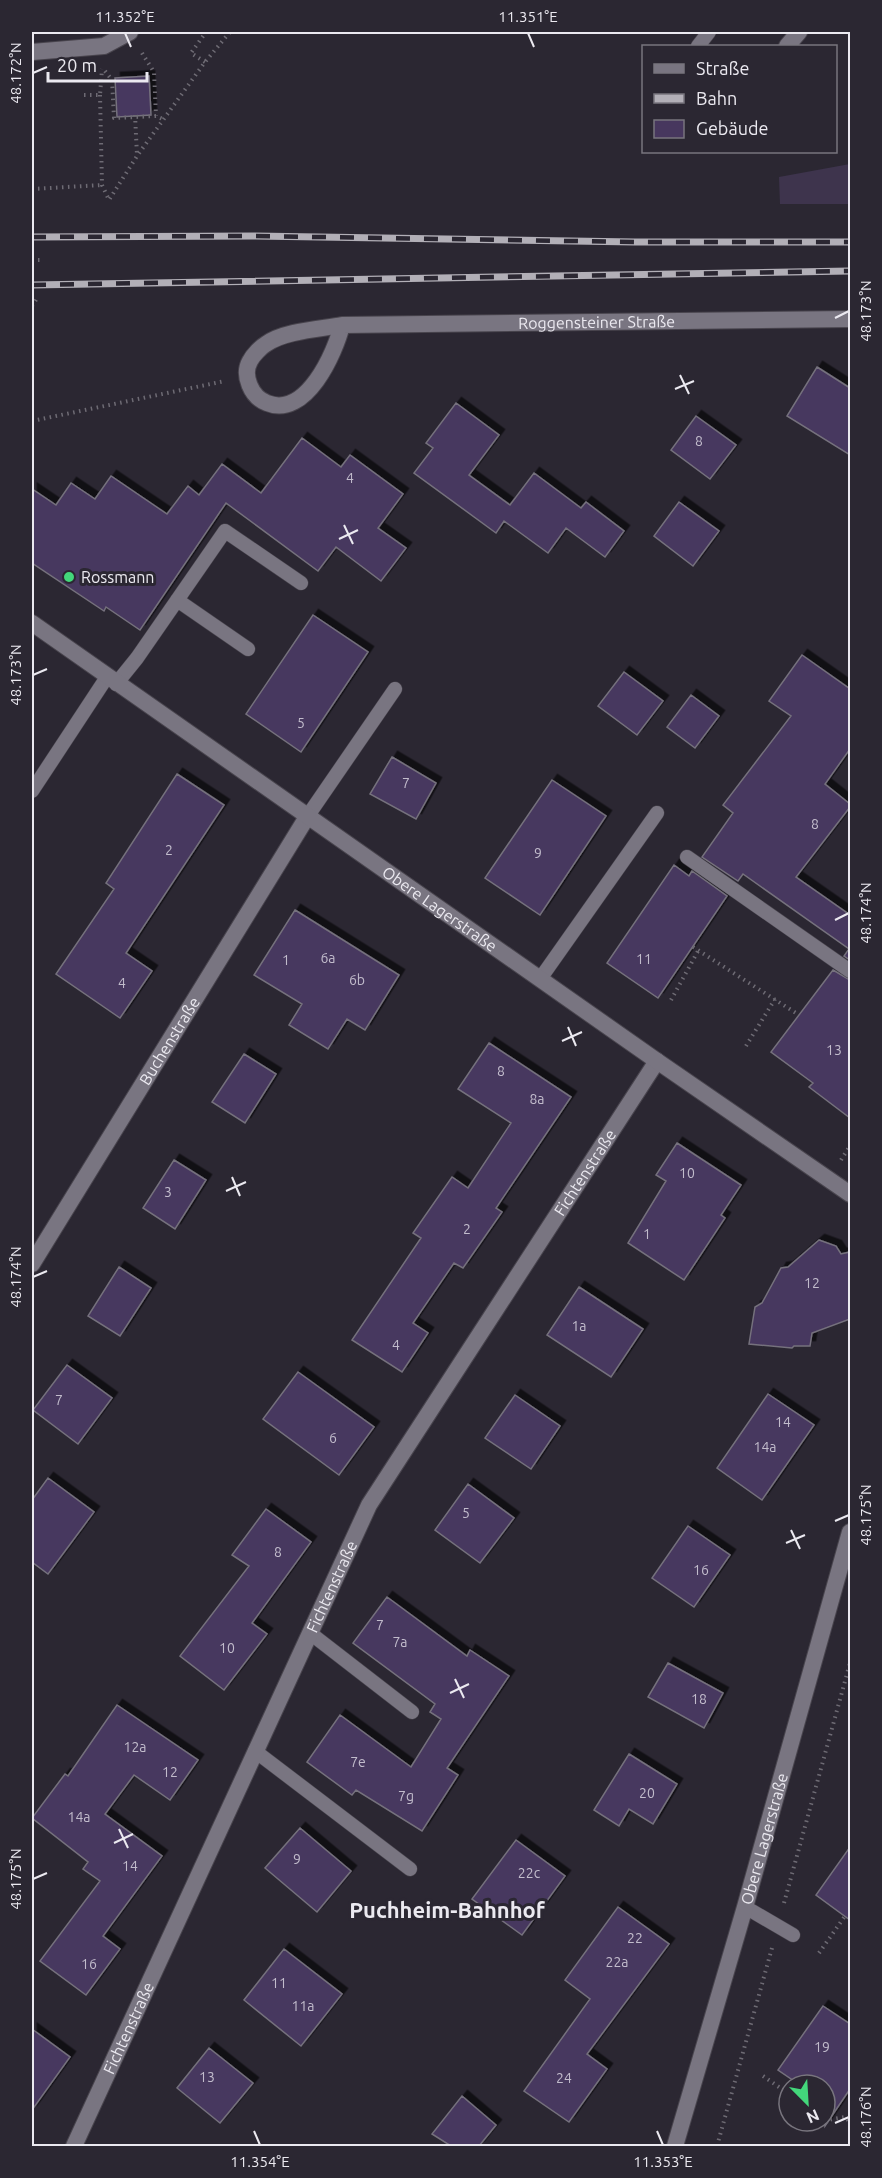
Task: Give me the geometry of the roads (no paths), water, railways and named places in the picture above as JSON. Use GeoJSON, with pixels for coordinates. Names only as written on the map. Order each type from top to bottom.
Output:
{"type":"FeatureCollection","features":[{"type":"Feature","properties":{"kind":"street"},"geometry":{"type":"LineString","coordinates":[[32,52],[104,46],[130,32]]}},
{"type":"Feature","properties":{"kind":"street"},"geometry":{"type":"LineString","coordinates":[[788,45],[799,32]]}},
{"type":"Feature","properties":{"kind":"street","name":"Roggensteiner Straße"},"geometry":{"type":"LineString","coordinates":[[342,325],[331,357],[320,377],[299,398],[286,404],[266,403],[250,387],[247,376],[249,361],[266,343],[294,333],[342,325],[850,319]]}},
{"type":"Feature","properties":{"kind":"street","name":"Obere Lagerstraße"},"geometry":{"type":"LineString","coordinates":[[32,623],[111,681],[850,1194]]}},
{"type":"Feature","properties":{"kind":"street","name":"Buchenstraße"},"geometry":{"type":"LineString","coordinates":[[32,1264],[307,817]]}},
{"type":"Feature","properties":{"kind":"street","name":"Fichtenstraße"},"geometry":{"type":"LineString","coordinates":[[74,2146],[369,1505],[657,1061]]}},
{"type":"Feature","properties":{"kind":"street","name":"Obere Lagerstraße"},"geometry":{"type":"LineString","coordinates":[[675,2146],[847,1561],[850,1532]]}},
{"type":"Feature","properties":{"kind":"lane"},"geometry":{"type":"LineString","coordinates":[[699,45],[709,32]]}},
{"type":"Feature","properties":{"kind":"lane"},"geometry":{"type":"LineString","coordinates":[[32,791],[111,681],[137,658],[225,531],[301,583]]}},
{"type":"Feature","properties":{"kind":"lane"},"geometry":{"type":"LineString","coordinates":[[177,600],[248,649]]}},
{"type":"Feature","properties":{"kind":"lane"},"geometry":{"type":"LineString","coordinates":[[307,817],[395,689]]}},
{"type":"Feature","properties":{"kind":"lane"},"geometry":{"type":"LineString","coordinates":[[540,979],[657,813]]}},
{"type":"Feature","properties":{"kind":"lane"},"geometry":{"type":"LineString","coordinates":[[687,857],[850,971]]}},
{"type":"Feature","properties":{"kind":"lane"},"geometry":{"type":"LineString","coordinates":[[310,1633],[412,1712]]}},
{"type":"Feature","properties":{"kind":"lane"},"geometry":{"type":"LineString","coordinates":[[255,1751],[410,1869]]}},
{"type":"Feature","properties":{"kind":"lane"},"geometry":{"type":"LineString","coordinates":[[745,1906],[792,1935]]}},
{"type":"Feature","properties":{"kind":"railway"},"geometry":{"type":"LineString","coordinates":[[32,237],[255,236],[635,242],[850,242]]}},
{"type":"Feature","properties":{"kind":"railway"},"geometry":{"type":"LineString","coordinates":[[32,285],[850,271]]}},
{"type":"Feature","properties":{"kind":"place","name":"Rossmann"},"geometry":{"type":"Point","coordinates":[69,577]}},
{"type":"Feature","properties":{"kind":"district","name":"Puchheim-Bahnhof"},"geometry":{"type":"Point","coordinates":[447,1909]}}]}
